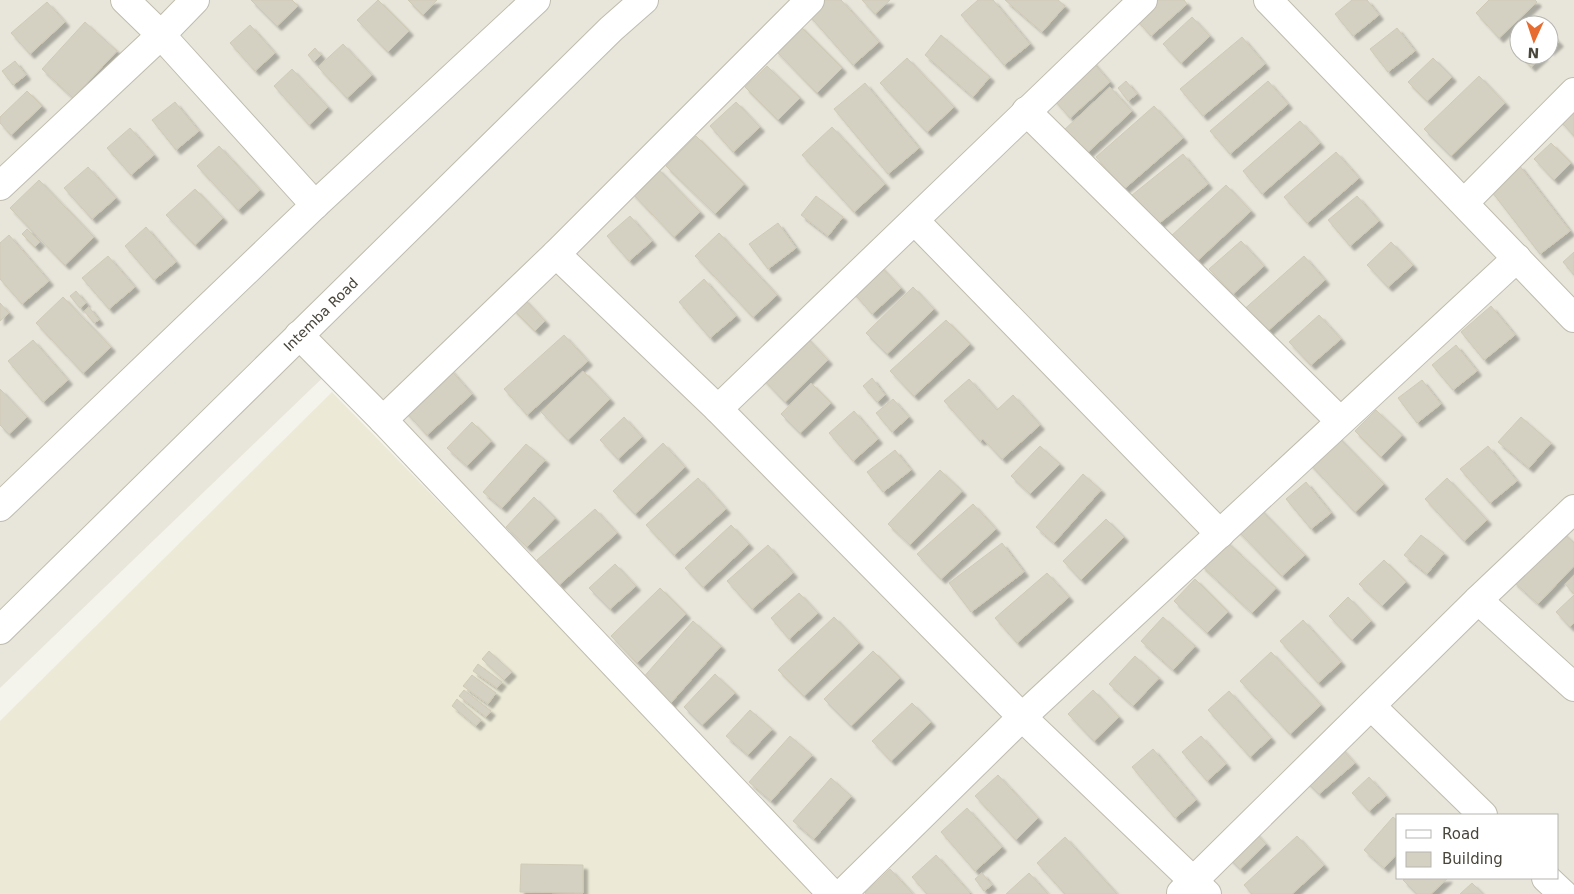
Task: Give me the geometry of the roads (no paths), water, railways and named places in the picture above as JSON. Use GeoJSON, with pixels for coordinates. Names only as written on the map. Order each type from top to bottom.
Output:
{"type":"FeatureCollection","features":[{"type":"Feature","properties":{"kind":"street"},"geometry":{"type":"LineString","coordinates":[[125,0],[161,35],[315,205]]}},
{"type":"Feature","properties":{"kind":"street"},"geometry":{"type":"LineString","coordinates":[[0,186],[161,35],[195,0]]}},
{"type":"Feature","properties":{"kind":"street"},"geometry":{"type":"LineString","coordinates":[[0,507],[315,205],[536,0]]}},
{"type":"Feature","properties":{"kind":"street","name":"Intemba Road"},"geometry":{"type":"LineString","coordinates":[[0,630],[611,29],[644,0]]}},
{"type":"Feature","properties":{"kind":"street"},"geometry":{"type":"LineString","coordinates":[[383,420],[556,254],[810,0]]}},
{"type":"Feature","properties":{"kind":"street"},"geometry":{"type":"LineString","coordinates":[[718,409],[915,222],[1026,111],[1143,0]]}},
{"type":"Feature","properties":{"kind":"street"},"geometry":{"type":"LineString","coordinates":[[1268,0],[1465,202],[1574,318]]}},
{"type":"Feature","properties":{"kind":"street"},"geometry":{"type":"LineString","coordinates":[[1465,202],[1574,92]]}},
{"type":"Feature","properties":{"kind":"street"},"geometry":{"type":"LineString","coordinates":[[1026,111],[1340,421]]}},
{"type":"Feature","properties":{"kind":"street"},"geometry":{"type":"LineString","coordinates":[[915,222],[1220,534]]}},
{"type":"Feature","properties":{"kind":"street"},"geometry":{"type":"LineString","coordinates":[[556,254],[718,409],[1193,890],[1372,706],[1478,600],[1574,509]]}},
{"type":"Feature","properties":{"kind":"street"},"geometry":{"type":"LineString","coordinates":[[842,894],[1022,717],[1517,258]]}},
{"type":"Feature","properties":{"kind":"street"},"geometry":{"type":"LineString","coordinates":[[299,335],[383,420],[832,894]]}},
{"type":"Feature","properties":{"kind":"street"},"geometry":{"type":"LineString","coordinates":[[1478,600],[1574,687]]}},
{"type":"Feature","properties":{"kind":"street"},"geometry":{"type":"LineString","coordinates":[[1372,706],[1481,814]]}},
{"type":"Feature","properties":{"kind":"street"},"geometry":{"type":"LineString","coordinates":[[1547,879],[1563,894]]}}]}
